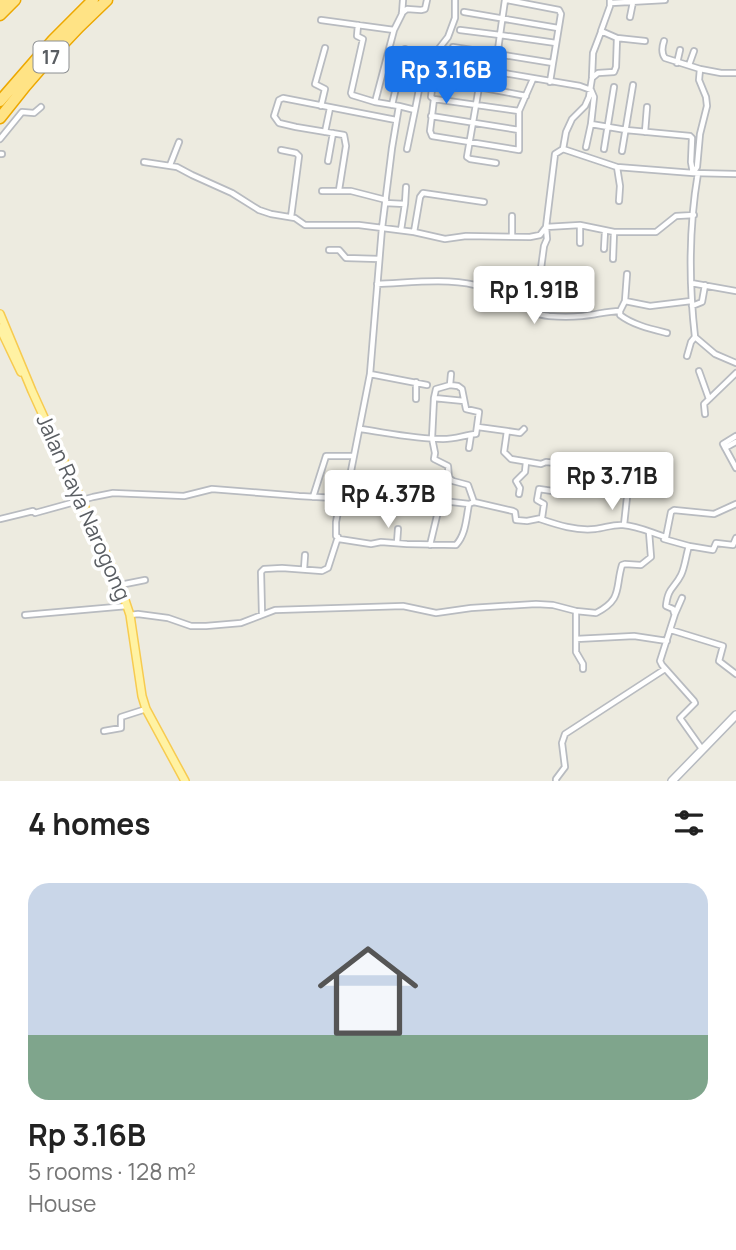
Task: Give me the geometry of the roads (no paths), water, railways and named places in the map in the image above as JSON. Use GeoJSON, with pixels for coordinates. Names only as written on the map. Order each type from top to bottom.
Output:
{"type":"FeatureCollection","features":[{"type":"Feature","properties":{"kind":"highway"},"geometry":{"type":"LineString","coordinates":[[0,15],[15,0]]}},
{"type":"Feature","properties":{"kind":"highway","name":"17"},"geometry":{"type":"LineString","coordinates":[[0,102],[44,50],[93,0]]}},
{"type":"Feature","properties":{"kind":"highway","name":"17"},"geometry":{"type":"LineString","coordinates":[[0,118],[60,47],[107,0]]}},
{"type":"Feature","properties":{"kind":"main road","name":"Jalan Raya Narogong"},"geometry":{"type":"LineString","coordinates":[[0,314],[120,585],[130,615],[138,678],[146,709],[185,781]]}},
{"type":"Feature","properties":{"kind":"main road","name":"Jalan Raya Narogong"},"geometry":{"type":"LineString","coordinates":[[0,328],[32,391]]}},
{"type":"Feature","properties":{"kind":"main road"},"geometry":{"type":"LineString","coordinates":[[672,781],[736,715]]}},
{"type":"Feature","properties":{"kind":"street"},"geometry":{"type":"LineString","coordinates":[[402,14],[403,0]]}},
{"type":"Feature","properties":{"kind":"street"},"geometry":{"type":"LineString","coordinates":[[375,102],[394,30],[402,14],[407,9],[425,9],[427,0]]}},
{"type":"Feature","properties":{"kind":"street"},"geometry":{"type":"LineString","coordinates":[[407,149],[422,74],[448,37],[455,18],[455,0]]}},
{"type":"Feature","properties":{"kind":"street"},"geometry":{"type":"LineString","coordinates":[[495,72],[506,0],[559,10],[561,14],[550,82]]}},
{"type":"Feature","properties":{"kind":"street"},"geometry":{"type":"LineString","coordinates":[[535,313],[547,239],[546,227],[555,154],[563,149],[572,119],[585,106],[591,90],[593,54],[611,1],[665,0]]}},
{"type":"Feature","properties":{"kind":"street"},"geometry":{"type":"LineString","coordinates":[[630,17],[633,2]]}},
{"type":"Feature","properties":{"kind":"street"},"geometry":{"type":"LineString","coordinates":[[464,12],[558,28]]}},
{"type":"Feature","properties":{"kind":"street"},"geometry":{"type":"LineString","coordinates":[[321,20],[394,30]]}},
{"type":"Feature","properties":{"kind":"street"},"geometry":{"type":"LineString","coordinates":[[358,25],[357,36],[363,39],[352,96],[415,110]]}},
{"type":"Feature","properties":{"kind":"street"},"geometry":{"type":"LineString","coordinates":[[460,30],[556,43]]}},
{"type":"Feature","properties":{"kind":"street"},"geometry":{"type":"LineString","coordinates":[[601,31],[617,38],[645,41]]}},
{"type":"Feature","properties":{"kind":"street"},"geometry":{"type":"LineString","coordinates":[[592,78],[598,73],[614,72],[617,38]]}},
{"type":"Feature","properties":{"kind":"street"},"geometry":{"type":"LineString","coordinates":[[664,41],[662,47],[665,58],[700,69],[736,73]]}},
{"type":"Feature","properties":{"kind":"street"},"geometry":{"type":"LineString","coordinates":[[453,47],[553,62]]}},
{"type":"Feature","properties":{"kind":"street"},"geometry":{"type":"LineString","coordinates":[[321,106],[325,89],[316,84],[325,48]]}},
{"type":"Feature","properties":{"kind":"street"},"geometry":{"type":"LineString","coordinates":[[392,105],[405,49]]}},
{"type":"Feature","properties":{"kind":"street"},"geometry":{"type":"LineString","coordinates":[[677,63],[680,50]]}},
{"type":"Feature","properties":{"kind":"street"},"geometry":{"type":"LineString","coordinates":[[689,65],[694,51]]}},
{"type":"Feature","properties":{"kind":"street"},"geometry":{"type":"LineString","coordinates":[[433,61],[591,90],[594,97],[586,147]]}},
{"type":"Feature","properties":{"kind":"street"},"geometry":{"type":"LineString","coordinates":[[480,69],[467,155],[468,158],[496,163]]}},
{"type":"Feature","properties":{"kind":"street"},"geometry":{"type":"LineString","coordinates":[[700,69],[699,80],[707,106],[696,167],[691,284],[695,337],[715,354],[736,361]]}},
{"type":"Feature","properties":{"kind":"street"},"geometry":{"type":"LineString","coordinates":[[434,99],[430,131],[432,136],[519,150],[519,111],[533,79]]}},
{"type":"Feature","properties":{"kind":"street"},"geometry":{"type":"LineString","coordinates":[[519,111],[431,99],[433,81],[526,96]]}},
{"type":"Feature","properties":{"kind":"street"},"geometry":{"type":"LineString","coordinates":[[622,151],[633,85]]}},
{"type":"Feature","properties":{"kind":"street"},"geometry":{"type":"LineString","coordinates":[[604,149],[614,87]]}},
{"type":"Feature","properties":{"kind":"street"},"geometry":{"type":"LineString","coordinates":[[339,190],[345,136],[279,123],[274,116],[279,100],[396,120]]}},
{"type":"Feature","properties":{"kind":"street"},"geometry":{"type":"LineString","coordinates":[[262,614],[261,572],[264,569],[322,571],[328,568],[335,549],[341,496],[351,471],[370,374],[382,228],[398,106]]}},
{"type":"Feature","properties":{"kind":"street"},"geometry":{"type":"LineString","coordinates":[[0,139],[22,112],[34,113],[41,107]]}},
{"type":"Feature","properties":{"kind":"street"},"geometry":{"type":"LineString","coordinates":[[645,132],[647,107]]}},
{"type":"Feature","properties":{"kind":"street"},"geometry":{"type":"LineString","coordinates":[[325,132],[330,108]]}},
{"type":"Feature","properties":{"kind":"street"},"geometry":{"type":"LineString","coordinates":[[431,116],[519,130]]}},
{"type":"Feature","properties":{"kind":"street"},"geometry":{"type":"LineString","coordinates":[[591,124],[626,131],[690,136],[691,162],[696,173]]}},
{"type":"Feature","properties":{"kind":"street"},"geometry":{"type":"LineString","coordinates":[[328,161],[334,133]]}},
{"type":"Feature","properties":{"kind":"street"},"geometry":{"type":"LineString","coordinates":[[170,165],[179,142]]}},
{"type":"Feature","properties":{"kind":"street"},"geometry":{"type":"LineString","coordinates":[[563,149],[617,167],[736,174]]}},
{"type":"Feature","properties":{"kind":"street"},"geometry":{"type":"LineString","coordinates":[[281,150],[299,156],[291,217]]}},
{"type":"Feature","properties":{"kind":"street"},"geometry":{"type":"LineString","coordinates":[[144,162],[170,165],[232,193],[259,209],[291,217],[305,225],[336,224],[382,228],[444,239],[466,236],[530,237],[540,235],[546,227],[580,225],[614,232],[656,232],[676,216],[694,215]]}},
{"type":"Feature","properties":{"kind":"street"},"geometry":{"type":"LineString","coordinates":[[617,167],[619,201]]}},
{"type":"Feature","properties":{"kind":"street"},"geometry":{"type":"LineString","coordinates":[[401,230],[406,187]]}},
{"type":"Feature","properties":{"kind":"street"},"geometry":{"type":"LineString","coordinates":[[322,191],[351,191],[385,202],[405,204]]}},
{"type":"Feature","properties":{"kind":"street"},"geometry":{"type":"LineString","coordinates":[[414,232],[423,193],[484,202]]}},
{"type":"Feature","properties":{"kind":"street"},"geometry":{"type":"LineString","coordinates":[[512,216],[512,237]]}},
{"type":"Feature","properties":{"kind":"street"},"geometry":{"type":"LineString","coordinates":[[580,225],[580,243]]}},
{"type":"Feature","properties":{"kind":"street"},"geometry":{"type":"LineString","coordinates":[[604,249],[605,231]]}},
{"type":"Feature","properties":{"kind":"street"},"geometry":{"type":"LineString","coordinates":[[613,259],[614,232]]}},
{"type":"Feature","properties":{"kind":"street"},"geometry":{"type":"LineString","coordinates":[[329,250],[339,250],[346,258],[379,259]]}},
{"type":"Feature","properties":{"kind":"street"},"geometry":{"type":"LineString","coordinates":[[520,303],[525,272]]}},
{"type":"Feature","properties":{"kind":"street"},"geometry":{"type":"LineString","coordinates":[[627,274],[625,301],[620,315],[667,333]]}},
{"type":"Feature","properties":{"kind":"street"},"geometry":{"type":"LineString","coordinates":[[377,284],[441,282],[474,285],[520,303],[530,311],[550,316],[568,317],[620,311]]}},
{"type":"Feature","properties":{"kind":"street"},"geometry":{"type":"LineString","coordinates":[[691,284],[736,291]]}},
{"type":"Feature","properties":{"kind":"street"},"geometry":{"type":"LineString","coordinates":[[625,301],[650,306],[702,302],[705,285]]}},
{"type":"Feature","properties":{"kind":"street"},"geometry":{"type":"LineString","coordinates":[[687,356],[695,337]]}},
{"type":"Feature","properties":{"kind":"street"},"geometry":{"type":"LineString","coordinates":[[699,371],[709,399]]}},
{"type":"Feature","properties":{"kind":"street"},"geometry":{"type":"LineString","coordinates":[[705,414],[704,404],[736,373]]}},
{"type":"Feature","properties":{"kind":"street"},"geometry":{"type":"LineString","coordinates":[[370,374],[427,385]]}},
{"type":"Feature","properties":{"kind":"street"},"geometry":{"type":"LineString","coordinates":[[450,386],[451,374]]}},
{"type":"Feature","properties":{"kind":"street"},"geometry":{"type":"LineString","coordinates":[[416,382],[416,399]]}},
{"type":"Feature","properties":{"kind":"street"},"geometry":{"type":"LineString","coordinates":[[338,537],[372,544],[381,542],[453,546],[458,544],[464,532],[471,503],[468,485],[449,478],[447,466],[434,459],[432,438],[436,389],[458,386],[463,389],[466,409],[479,412],[476,434],[458,438],[432,438],[408,437],[360,429]]}},
{"type":"Feature","properties":{"kind":"street"},"geometry":{"type":"LineString","coordinates":[[434,398],[464,401]]}},
{"type":"Feature","properties":{"kind":"street"},"geometry":{"type":"LineString","coordinates":[[478,427],[520,433],[524,429]]}},
{"type":"Feature","properties":{"kind":"street"},"geometry":{"type":"LineString","coordinates":[[507,431],[504,452],[512,460],[566,464],[569,471],[574,472],[617,473],[621,490],[626,497],[624,524]]}},
{"type":"Feature","properties":{"kind":"street"},"geometry":{"type":"LineString","coordinates":[[469,448],[471,435]]}},
{"type":"Feature","properties":{"kind":"street"},"geometry":{"type":"LineString","coordinates":[[736,436],[723,444],[736,466]]}},
{"type":"Feature","properties":{"kind":"street"},"geometry":{"type":"LineString","coordinates":[[725,448],[736,442]]}},
{"type":"Feature","properties":{"kind":"street"},"geometry":{"type":"LineString","coordinates":[[313,497],[326,456],[353,456]]}},
{"type":"Feature","properties":{"kind":"street"},"geometry":{"type":"LineString","coordinates":[[519,494],[520,488],[516,481],[525,472],[526,461]]}},
{"type":"Feature","properties":{"kind":"street"},"geometry":{"type":"LineString","coordinates":[[0,519],[113,494],[184,496],[212,489],[313,497],[341,496]]}},
{"type":"Feature","properties":{"kind":"street"},"geometry":{"type":"LineString","coordinates":[[540,519],[544,504],[537,500],[539,489],[559,492]]}},
{"type":"Feature","properties":{"kind":"street"},"geometry":{"type":"LineString","coordinates":[[430,545],[440,503],[443,501],[513,510],[516,520],[540,519],[559,526],[580,529],[624,524],[689,546],[713,550],[716,543],[733,545],[736,538]]}},
{"type":"Feature","properties":{"kind":"street"},"geometry":{"type":"LineString","coordinates":[[650,534],[667,537],[671,512],[674,510],[714,514],[736,504]]}},
{"type":"Feature","properties":{"kind":"street"},"geometry":{"type":"LineString","coordinates":[[397,543],[398,529]]}},
{"type":"Feature","properties":{"kind":"street"},"geometry":{"type":"LineString","coordinates":[[130,615],[168,618],[191,626],[206,626],[241,623],[275,610],[403,606],[436,613],[536,604],[599,612],[618,592],[622,565],[641,565],[651,557],[650,534]]}},
{"type":"Feature","properties":{"kind":"street"},"geometry":{"type":"LineString","coordinates":[[675,614],[666,603],[670,588],[682,572],[689,546]]}},
{"type":"Feature","properties":{"kind":"street"},"geometry":{"type":"LineString","coordinates":[[304,569],[305,555]]}},
{"type":"Feature","properties":{"kind":"street"},"geometry":{"type":"LineString","coordinates":[[120,585],[145,580]]}},
{"type":"Feature","properties":{"kind":"street"},"geometry":{"type":"LineString","coordinates":[[682,597],[660,661],[695,703],[680,718],[702,750]]}},
{"type":"Feature","properties":{"kind":"street"},"geometry":{"type":"LineString","coordinates":[[24,615],[127,606]]}},
{"type":"Feature","properties":{"kind":"street"},"geometry":{"type":"LineString","coordinates":[[576,611],[576,652],[583,669]]}},
{"type":"Feature","properties":{"kind":"street"},"geometry":{"type":"LineString","coordinates":[[671,630],[723,646],[719,661],[736,674]]}},
{"type":"Feature","properties":{"kind":"street"},"geometry":{"type":"LineString","coordinates":[[576,639],[634,636],[667,641]]}},
{"type":"Feature","properties":{"kind":"street"},"geometry":{"type":"LineString","coordinates":[[556,781],[565,767],[562,743],[565,734],[665,668]]}},
{"type":"Feature","properties":{"kind":"street"},"geometry":{"type":"LineString","coordinates":[[104,731],[121,728],[121,716],[146,709]]}}]}
